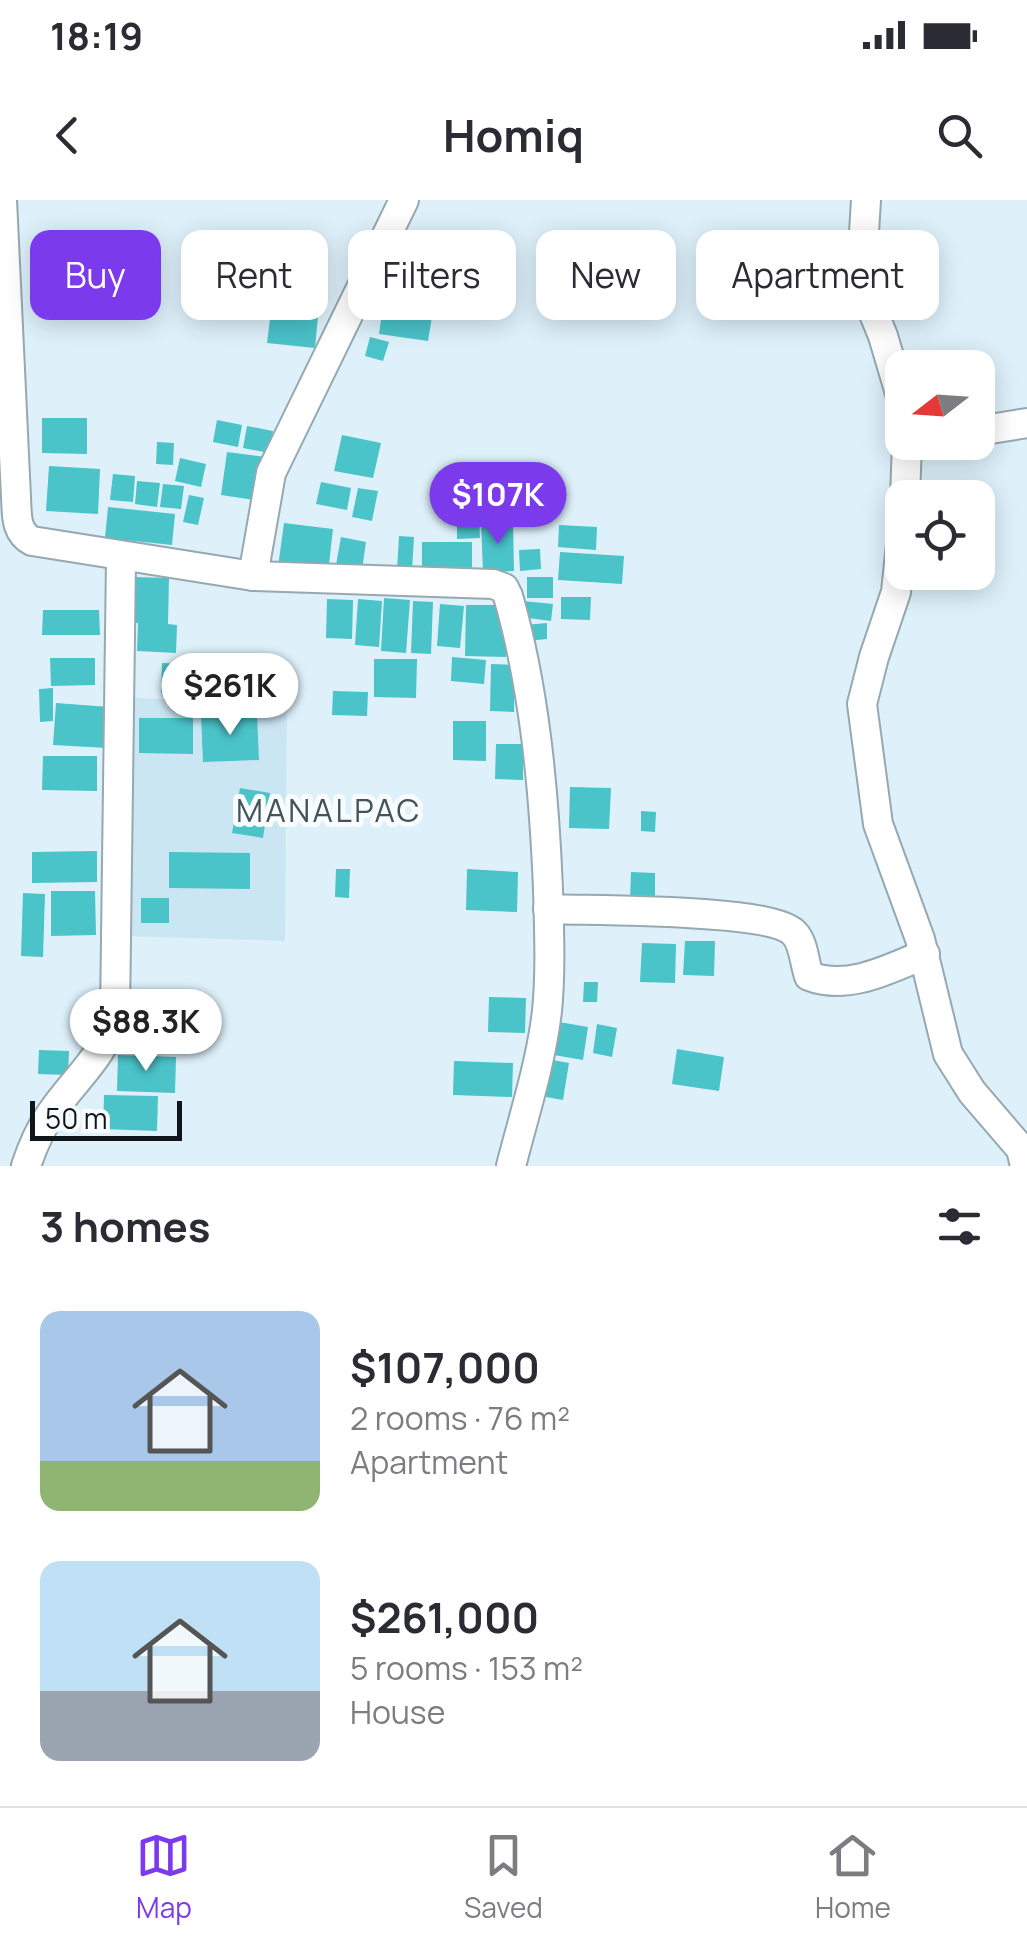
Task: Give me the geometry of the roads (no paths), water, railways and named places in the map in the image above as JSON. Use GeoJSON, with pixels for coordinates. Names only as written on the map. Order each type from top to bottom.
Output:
{"type":"FeatureCollection","features":[{"type":"Feature","properties":{"kind":"street"},"geometry":{"type":"LineString","coordinates":[[2,200],[19,526],[24,537],[122,558],[253,576],[493,584],[504,588],[514,617],[535,733],[548,909],[548,992],[542,1041],[511,1166]]}},
{"type":"Feature","properties":{"kind":"street"},"geometry":{"type":"LineString","coordinates":[[253,576],[272,473],[404,200]]}},
{"type":"Feature","properties":{"kind":"street"},"geometry":{"type":"LineString","coordinates":[[866,200],[859,274],[888,350]]}},
{"type":"Feature","properties":{"kind":"street"},"geometry":{"type":"LineString","coordinates":[[995,428],[1027,423]]}},
{"type":"Feature","properties":{"kind":"street"},"geometry":{"type":"LineString","coordinates":[[26,1166],[34,1142],[51,1113],[104,1047],[115,1014],[122,558]]}},
{"type":"Feature","properties":{"kind":"street"},"geometry":{"type":"LineString","coordinates":[[896,590],[862,704],[878,824],[925,954],[948,1054],[972,1092],[1021,1148],[1025,1166]]}},
{"type":"Feature","properties":{"kind":"street"},"geometry":{"type":"LineString","coordinates":[[548,909],[700,914],[780,924],[797,935],[809,976],[822,981],[878,974],[925,954]]}},
{"type":"Feature","properties":{"kind":"district","name":"MANALPAC"},"geometry":{"type":"Point","coordinates":[329,810]}}]}
